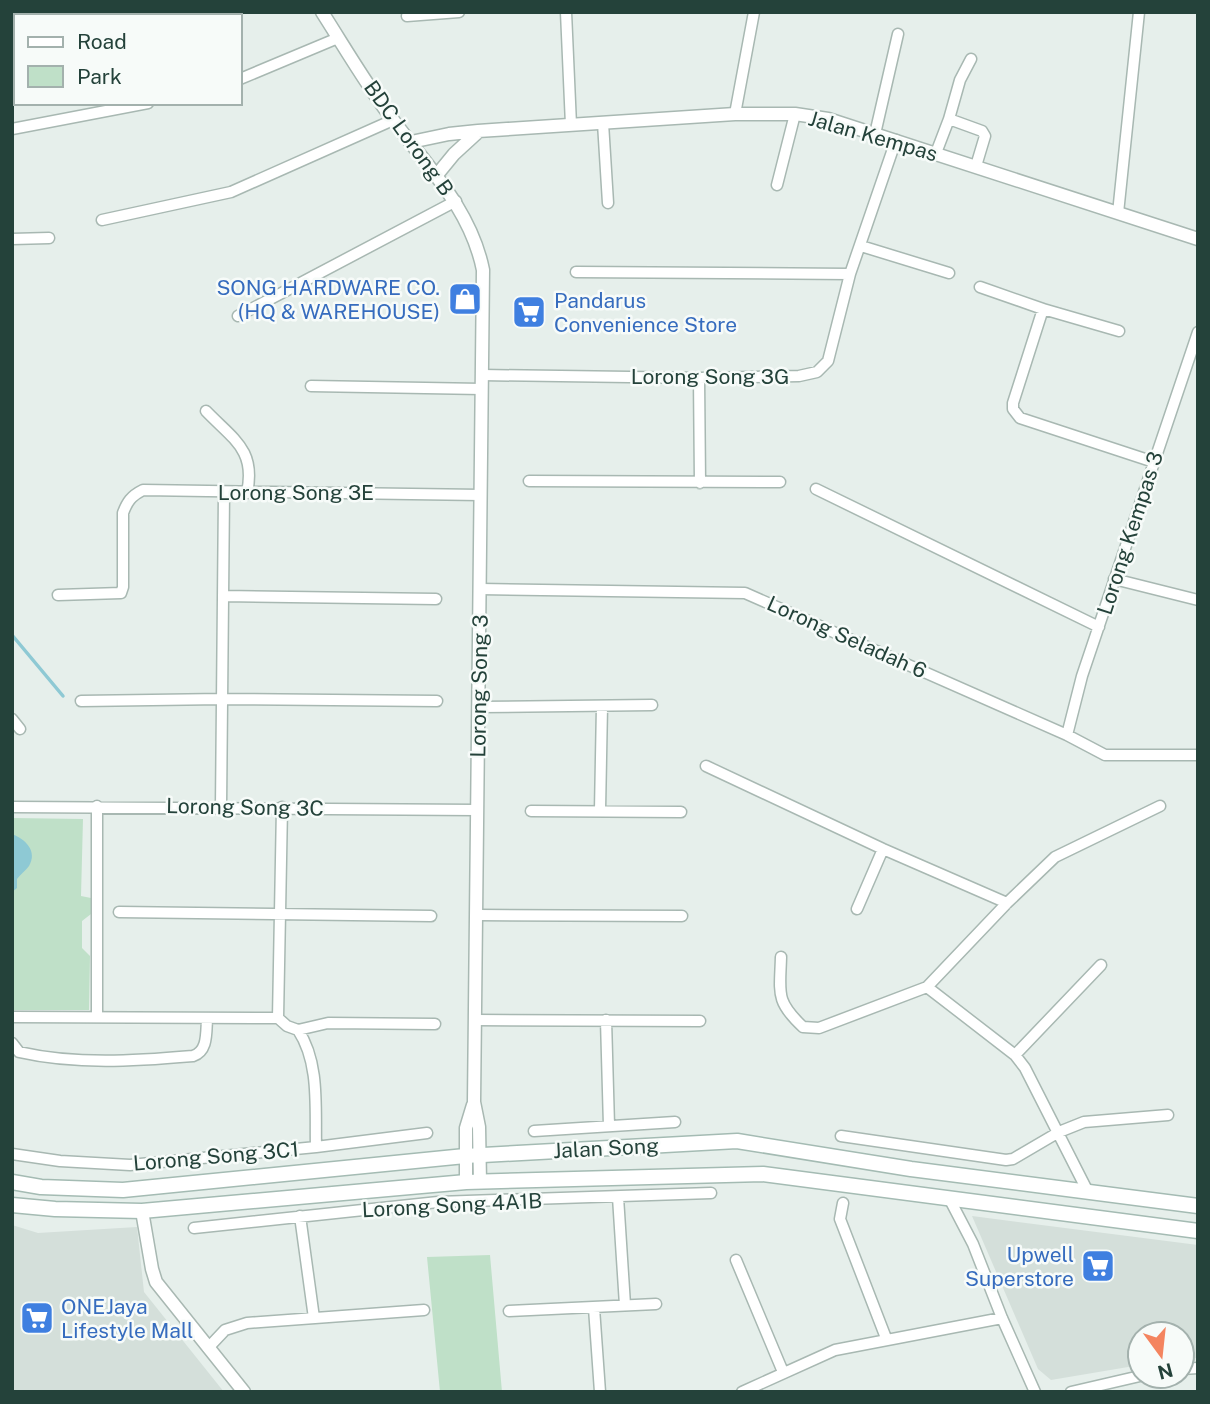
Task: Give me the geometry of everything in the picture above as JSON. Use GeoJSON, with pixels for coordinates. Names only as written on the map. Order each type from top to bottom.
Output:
{"type":"FeatureCollection","features":[{"type":"Feature","properties":{"kind":"main road","name":"Jalan Song"},"geometry":{"type":"LineString","coordinates":[[12,1182],[41,1187],[123,1191],[465,1156],[737,1142],[911,1169],[1198,1206]]}},
{"type":"Feature","properties":{"kind":"main road"},"geometry":{"type":"LineString","coordinates":[[911,1169],[938,1184],[949,1198]]}},
{"type":"Feature","properties":{"kind":"main road","name":"Jalan Song"},"geometry":{"type":"LineString","coordinates":[[12,1205],[142,1212],[473,1182],[763,1174],[1198,1231]]}},
{"type":"Feature","properties":{"kind":"main road"},"geometry":{"type":"LineString","coordinates":[[1088,1192],[1087,1201],[1106,1219]]}},
{"type":"Feature","properties":{"kind":"street","name":"BDC Lorong B"},"geometry":{"type":"LineString","coordinates":[[322,12],[393,120],[456,201],[479,250],[483,270]]}},
{"type":"Feature","properties":{"kind":"street"},"geometry":{"type":"LineString","coordinates":[[407,16],[459,12]]}},
{"type":"Feature","properties":{"kind":"street"},"geometry":{"type":"LineString","coordinates":[[566,12],[571,125]]}},
{"type":"Feature","properties":{"kind":"street"},"geometry":{"type":"LineString","coordinates":[[735,114],[754,12]]}},
{"type":"Feature","properties":{"kind":"street"},"geometry":{"type":"LineString","coordinates":[[1118,212],[1139,12]]}},
{"type":"Feature","properties":{"kind":"street"},"geometry":{"type":"LineString","coordinates":[[875,134],[898,34]]}},
{"type":"Feature","properties":{"kind":"street"},"geometry":{"type":"LineString","coordinates":[[242,78],[338,38]]}},
{"type":"Feature","properties":{"kind":"street"},"geometry":{"type":"LineString","coordinates":[[936,153],[960,80],[971,59]]}},
{"type":"Feature","properties":{"kind":"street"},"geometry":{"type":"LineString","coordinates":[[12,128],[137,105]]}},
{"type":"Feature","properties":{"kind":"street","name":"Jalan Kempas"},"geometry":{"type":"LineString","coordinates":[[411,142],[478,131],[735,114],[794,114],[828,119],[1198,239]]}},
{"type":"Feature","properties":{"kind":"street"},"geometry":{"type":"LineString","coordinates":[[777,185],[794,114]]}},
{"type":"Feature","properties":{"kind":"street"},"geometry":{"type":"LineString","coordinates":[[949,119],[982,131],[985,136],[976,166]]}},
{"type":"Feature","properties":{"kind":"street"},"geometry":{"type":"LineString","coordinates":[[102,220],[231,192],[393,120]]}},
{"type":"Feature","properties":{"kind":"street"},"geometry":{"type":"LineString","coordinates":[[603,123],[608,203]]}},
{"type":"Feature","properties":{"kind":"street"},"geometry":{"type":"LineString","coordinates":[[436,176],[478,131]]}},
{"type":"Feature","properties":{"kind":"street","name":"Lorong Song 3G"},"geometry":{"type":"LineString","coordinates":[[482,375],[699,378],[799,376],[817,372],[828,361],[850,274],[896,141]]}},
{"type":"Feature","properties":{"kind":"street"},"geometry":{"type":"LineString","coordinates":[[238,316],[456,201]]}},
{"type":"Feature","properties":{"kind":"street"},"geometry":{"type":"LineString","coordinates":[[12,239],[49,238]]}},
{"type":"Feature","properties":{"kind":"street"},"geometry":{"type":"LineString","coordinates":[[861,246],[949,273]]}},
{"type":"Feature","properties":{"kind":"street","name":"Lorong Song 3"},"geometry":{"type":"LineString","coordinates":[[473,1182],[480,1155],[479,1127],[474,1102],[483,270]]}},
{"type":"Feature","properties":{"kind":"street"},"geometry":{"type":"LineString","coordinates":[[576,272],[850,274]]}},
{"type":"Feature","properties":{"kind":"street"},"geometry":{"type":"LineString","coordinates":[[980,287],[1119,331]]}},
{"type":"Feature","properties":{"kind":"street"},"geometry":{"type":"LineString","coordinates":[[1043,309],[1013,403],[1016,414],[1026,421],[1154,462]]}},
{"type":"Feature","properties":{"kind":"street","name":"Lorong Kempas 3"},"geometry":{"type":"LineString","coordinates":[[1067,735],[1082,676],[1114,579],[1154,462],[1194,358],[1198,332]]}},
{"type":"Feature","properties":{"kind":"street"},"geometry":{"type":"LineString","coordinates":[[699,378],[700,483]]}},
{"type":"Feature","properties":{"kind":"street"},"geometry":{"type":"LineString","coordinates":[[311,386],[482,390]]}},
{"type":"Feature","properties":{"kind":"street"},"geometry":{"type":"LineString","coordinates":[[206,411],[248,456],[251,474],[247,493]]}},
{"type":"Feature","properties":{"kind":"street"},"geometry":{"type":"LineString","coordinates":[[528,481],[780,482]]}},
{"type":"Feature","properties":{"kind":"street"},"geometry":{"type":"LineString","coordinates":[[816,489],[1099,627]]}},
{"type":"Feature","properties":{"kind":"street","name":"Lorong Song 3E"},"geometry":{"type":"LineString","coordinates":[[58,595],[121,593],[123,513],[127,502],[143,490],[481,495]]}},
{"type":"Feature","properties":{"kind":"street"},"geometry":{"type":"LineString","coordinates":[[221,807],[224,493]]}},
{"type":"Feature","properties":{"kind":"street"},"geometry":{"type":"LineString","coordinates":[[1114,579],[1198,600]]}},
{"type":"Feature","properties":{"kind":"street","name":"Lorong Seladah 6"},"geometry":{"type":"LineString","coordinates":[[480,589],[745,593],[1067,735],[1105,755],[1198,755]]}},
{"type":"Feature","properties":{"kind":"street"},"geometry":{"type":"LineString","coordinates":[[223,597],[436,599]]}},
{"type":"Feature","properties":{"kind":"street"},"geometry":{"type":"LineString","coordinates":[[81,701],[437,701]]}},
{"type":"Feature","properties":{"kind":"street"},"geometry":{"type":"LineString","coordinates":[[479,707],[652,705]]}},
{"type":"Feature","properties":{"kind":"street"},"geometry":{"type":"LineString","coordinates":[[600,810],[602,706]]}},
{"type":"Feature","properties":{"kind":"street"},"geometry":{"type":"LineString","coordinates":[[12,719],[20,729]]}},
{"type":"Feature","properties":{"kind":"street"},"geometry":{"type":"LineString","coordinates":[[706,766],[883,849],[1007,903]]}},
{"type":"Feature","properties":{"kind":"street"},"geometry":{"type":"LineString","coordinates":[[97,806],[97,1017]]}},
{"type":"Feature","properties":{"kind":"street"},"geometry":{"type":"LineString","coordinates":[[781,957],[780,999],[790,1015],[803,1027],[819,1028],[927,988],[1007,903],[1055,857],[1160,806]]}},
{"type":"Feature","properties":{"kind":"street","name":"Lorong Song 3C"},"geometry":{"type":"LineString","coordinates":[[12,807],[477,810]]}},
{"type":"Feature","properties":{"kind":"street"},"geometry":{"type":"LineString","coordinates":[[278,1018],[282,807]]}},
{"type":"Feature","properties":{"kind":"street"},"geometry":{"type":"LineString","coordinates":[[531,811],[681,813]]}},
{"type":"Feature","properties":{"kind":"street"},"geometry":{"type":"LineString","coordinates":[[857,909],[883,849]]}},
{"type":"Feature","properties":{"kind":"street"},"geometry":{"type":"LineString","coordinates":[[120,912],[431,916]]}},
{"type":"Feature","properties":{"kind":"street"},"geometry":{"type":"LineString","coordinates":[[478,915],[682,916]]}},
{"type":"Feature","properties":{"kind":"street"},"geometry":{"type":"LineString","coordinates":[[1015,1055],[1101,965]]}},
{"type":"Feature","properties":{"kind":"street"},"geometry":{"type":"LineString","coordinates":[[927,988],[1015,1055],[1025,1068],[1088,1192]]}},
{"type":"Feature","properties":{"kind":"street"},"geometry":{"type":"LineString","coordinates":[[12,1017],[278,1018],[298,1030],[328,1023],[435,1024]]}},
{"type":"Feature","properties":{"kind":"street"},"geometry":{"type":"LineString","coordinates":[[12,1043],[19,1052],[47,1057],[133,1061],[193,1056],[200,1054],[204,1048],[207,1019]]}},
{"type":"Feature","properties":{"kind":"street"},"geometry":{"type":"LineString","coordinates":[[476,1020],[700,1021]]}},
{"type":"Feature","properties":{"kind":"street"},"geometry":{"type":"LineString","coordinates":[[606,1020],[609,1126]]}},
{"type":"Feature","properties":{"kind":"street","name":"Lorong Song 3C1"},"geometry":{"type":"LineString","coordinates":[[12,1154],[60,1161],[130,1165],[316,1147],[314,1078],[306,1045],[298,1030]]}},
{"type":"Feature","properties":{"kind":"street","name":"Lorong Song 3"},"geometry":{"type":"LineString","coordinates":[[473,1182],[465,1156],[466,1128],[474,1102]]}},
{"type":"Feature","properties":{"kind":"street"},"geometry":{"type":"LineString","coordinates":[[841,1136],[1006,1160],[1084,1122],[1168,1115]]}},
{"type":"Feature","properties":{"kind":"street"},"geometry":{"type":"LineString","coordinates":[[534,1130],[675,1122]]}},
{"type":"Feature","properties":{"kind":"street"},"geometry":{"type":"LineString","coordinates":[[316,1147],[427,1133]]}},
{"type":"Feature","properties":{"kind":"street","name":"Lorong Song 4A1B"},"geometry":{"type":"LineString","coordinates":[[194,1228],[438,1202],[711,1193]]}},
{"type":"Feature","properties":{"kind":"street"},"geometry":{"type":"LineString","coordinates":[[618,1198],[625,1305]]}},
{"type":"Feature","properties":{"kind":"street"},"geometry":{"type":"LineString","coordinates":[[949,1198],[973,1244],[1035,1392]]}},
{"type":"Feature","properties":{"kind":"street"},"geometry":{"type":"LineString","coordinates":[[843,1203],[840,1219],[886,1338]]}},
{"type":"Feature","properties":{"kind":"street"},"geometry":{"type":"LineString","coordinates":[[142,1212],[153,1277],[244,1392]]}},
{"type":"Feature","properties":{"kind":"street"},"geometry":{"type":"LineString","coordinates":[[300,1216],[314,1318]]}},
{"type":"Feature","properties":{"kind":"street"},"geometry":{"type":"LineString","coordinates":[[736,1260],[783,1372]]}},
{"type":"Feature","properties":{"kind":"street"},"geometry":{"type":"LineString","coordinates":[[509,1311],[656,1304]]}},
{"type":"Feature","properties":{"kind":"street"},"geometry":{"type":"LineString","coordinates":[[594,1308],[600,1392]]}},
{"type":"Feature","properties":{"kind":"street"},"geometry":{"type":"LineString","coordinates":[[208,1348],[233,1326],[424,1310]]}},
{"type":"Feature","properties":{"kind":"street"},"geometry":{"type":"LineString","coordinates":[[742,1392],[835,1350],[886,1338],[1002,1318]]}},
{"type":"Feature","properties":{"kind":"street"},"geometry":{"type":"LineString","coordinates":[[1071,1392],[1126,1379]]}},
{"type":"Feature","properties":{"kind":"shaded area"},"geometry":{"type":"Polygon","coordinates":[[[972,1216],[1198,1245],[1198,1358],[1196,1320],[1126,1320],[1126,1367],[1051,1380],[1038,1369],[972,1216]]]}},
{"type":"Feature","properties":{"kind":"shaded area"},"geometry":{"type":"Polygon","coordinates":[[[12,1225],[38,1233],[137,1227],[144,1292],[224,1392],[12,1392],[12,1225]]]}},
{"type":"Feature","properties":{"kind":"green space"},"geometry":{"type":"Polygon","coordinates":[[[12,818],[83,819],[81,896],[91,898],[91,914],[82,921],[82,948],[90,956],[89,1010],[12,1010],[12,818]]]}},
{"type":"Feature","properties":{"kind":"green space"},"geometry":{"type":"Polygon","coordinates":[[[490,1255],[502,1392],[440,1392],[427,1257],[490,1255]]]}},
{"type":"Feature","properties":{"kind":"water"},"geometry":{"type":"Polygon","coordinates":[[[12,834],[29,846],[32,855],[29,866],[17,879],[17,888],[12,892],[12,834]]]}},
{"type":"Feature","properties":{"kind":"waterway"},"geometry":{"type":"LineString","coordinates":[[12,635],[63,696]]}},
{"type":"Feature","properties":{"kind":"place","name":"SONG HARDWARE CO. (HQ & WAREHOUSE)"},"geometry":{"type":"Point","coordinates":[465,299]}},
{"type":"Feature","properties":{"kind":"place","name":"Pandarus Convenience Store"},"geometry":{"type":"Point","coordinates":[529,312]}},
{"type":"Feature","properties":{"kind":"place","name":"Upwell Superstore"},"geometry":{"type":"Point","coordinates":[1098,1266]}},
{"type":"Feature","properties":{"kind":"place","name":"ONEJaya Lifestyle Mall"},"geometry":{"type":"Point","coordinates":[37,1318]}}]}
